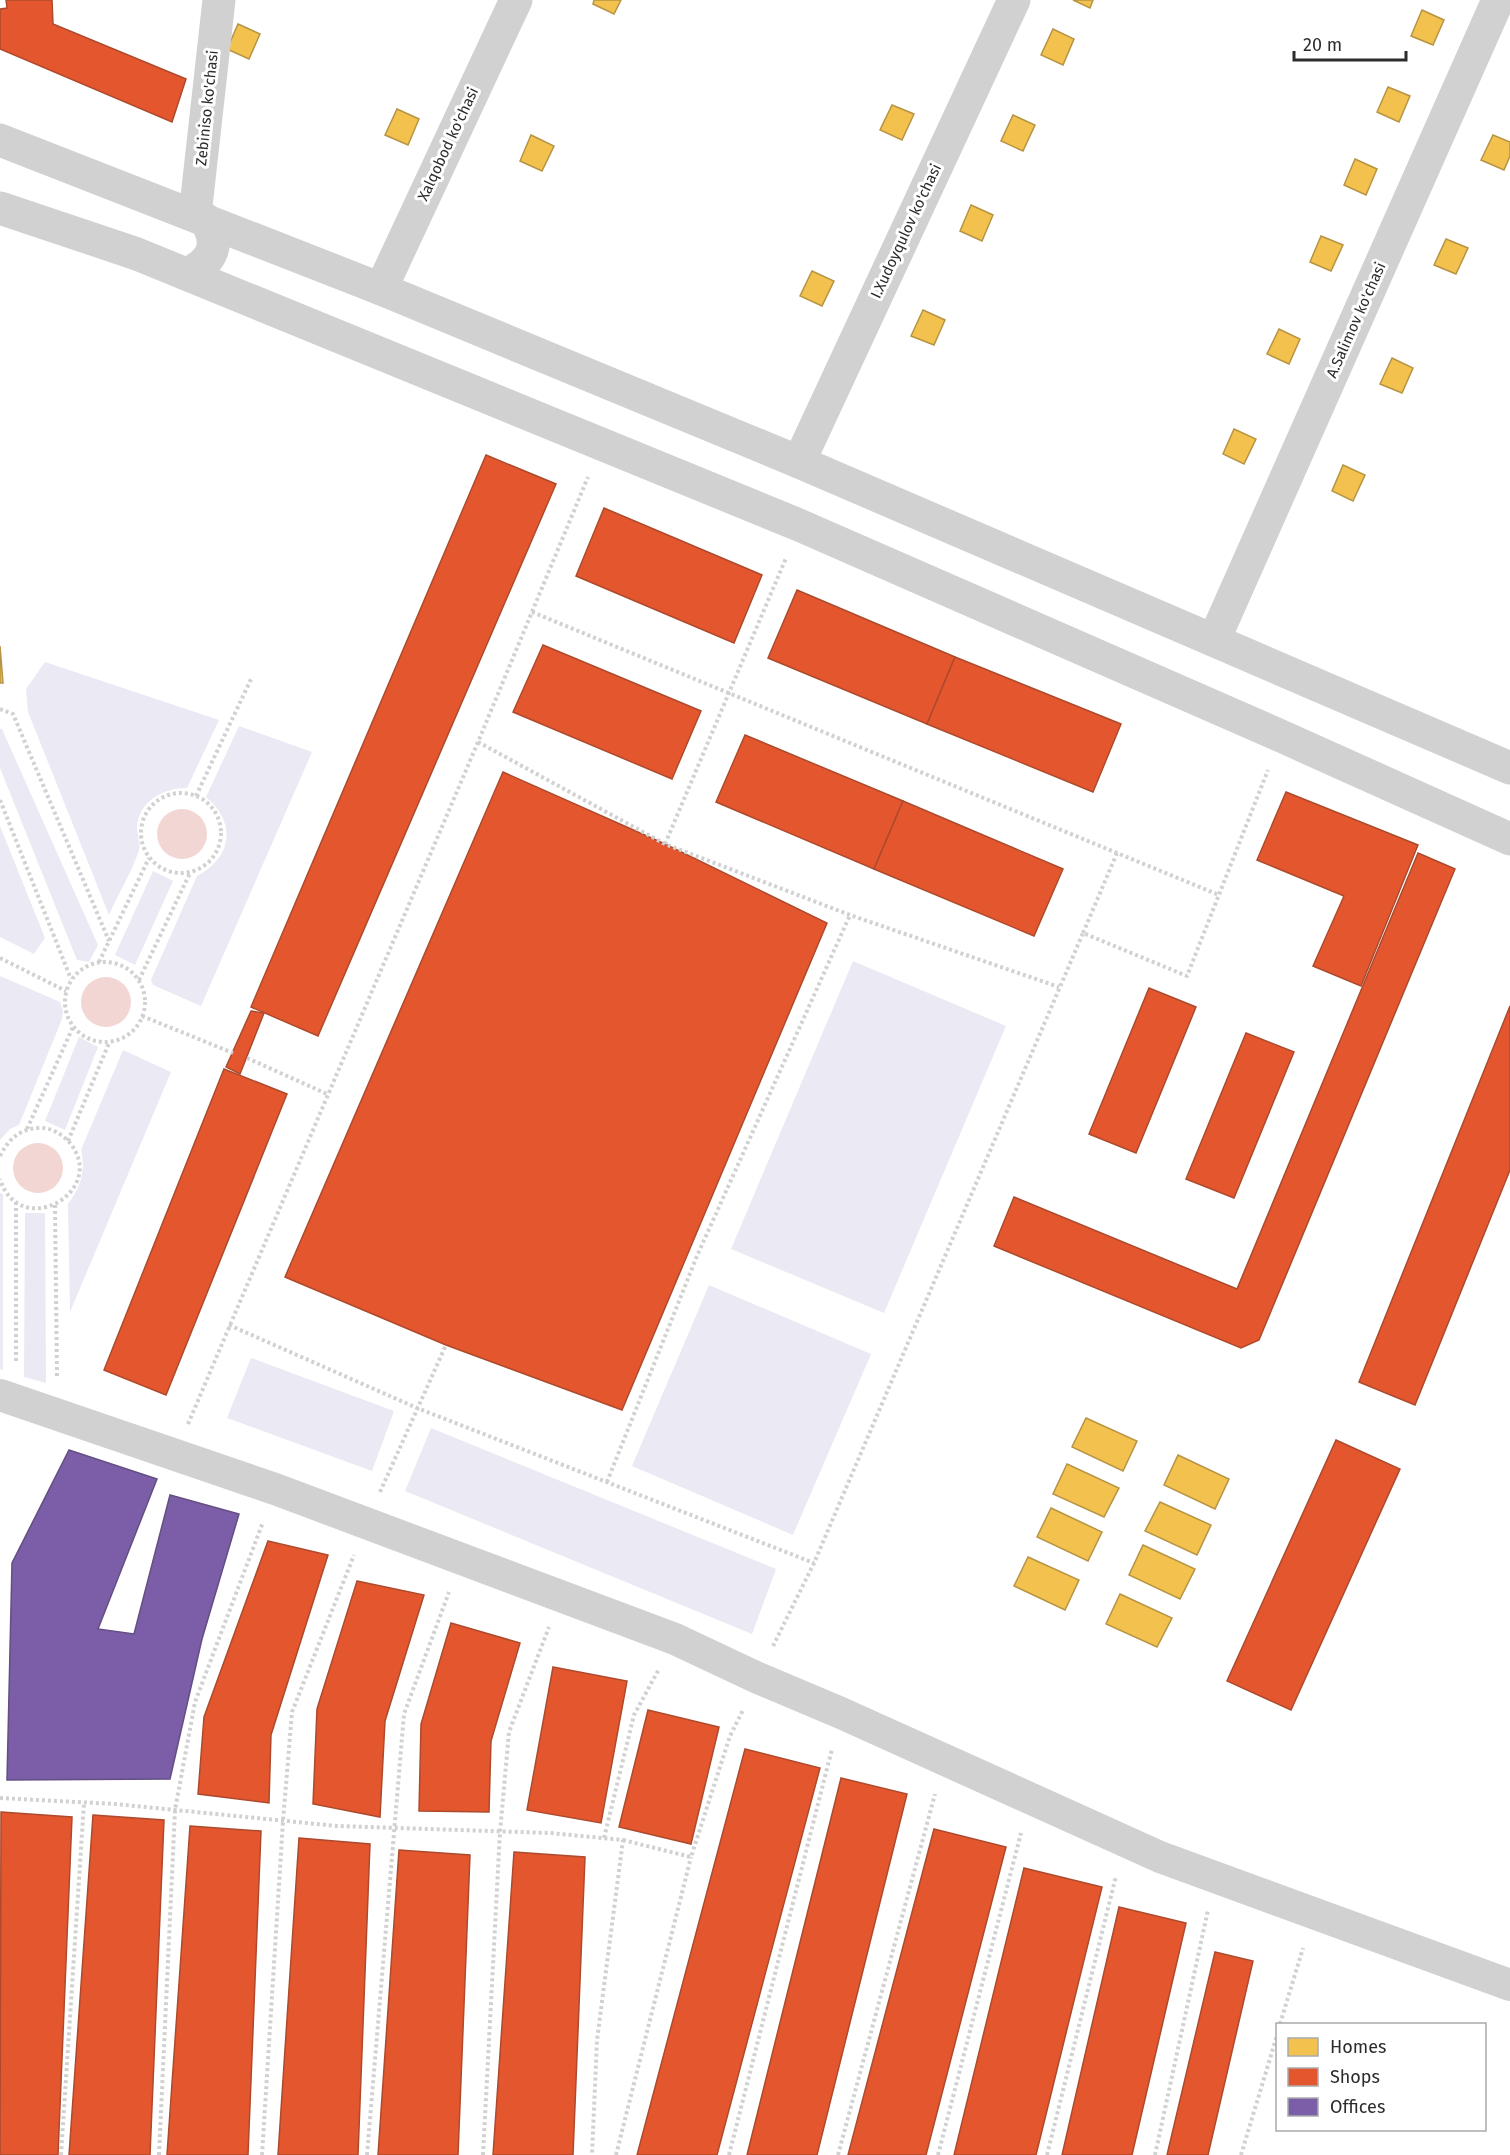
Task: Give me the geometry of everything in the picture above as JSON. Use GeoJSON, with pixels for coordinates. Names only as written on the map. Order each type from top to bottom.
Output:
{"type":"FeatureCollection","features":[{"type":"Feature","properties":{"kind":"street","name":"Zebiniso ko'chasi"},"geometry":{"type":"LineString","coordinates":[[200,217],[219,0]]}},
{"type":"Feature","properties":{"kind":"street","name":"Xalqobod ko'chasi"},"geometry":{"type":"LineString","coordinates":[[381,289],[516,0]]}},
{"type":"Feature","properties":{"kind":"street","name":"I.Xudoyqulov ko'chasi"},"geometry":{"type":"LineString","coordinates":[[799,462],[1014,0]]}},
{"type":"Feature","properties":{"kind":"street","name":"A.Salimov ko'chasi"},"geometry":{"type":"LineString","coordinates":[[1214,640],[1498,0]]}},
{"type":"Feature","properties":{"kind":"street"},"geometry":{"type":"LineString","coordinates":[[0,140],[381,289],[799,462],[1510,768]]}},
{"type":"Feature","properties":{"kind":"street"},"geometry":{"type":"LineString","coordinates":[[0,208],[136,254],[187,274],[799,525],[1281,735],[1510,839]]}},
{"type":"Feature","properties":{"kind":"street"},"geometry":{"type":"LineString","coordinates":[[187,274],[200,267],[210,257],[214,245],[212,231],[200,217]]}},
{"type":"Feature","properties":{"kind":"street"},"geometry":{"type":"LineString","coordinates":[[8,1398],[275,1489],[675,1639],[1125,1841],[1215,1877],[1510,1985]]}},
{"type":"Feature","properties":{"kind":"path"},"geometry":{"type":"LineString","coordinates":[[175,1455],[602,444]]}},
{"type":"Feature","properties":{"kind":"path"},"geometry":{"type":"LineString","coordinates":[[664,844],[799,525]]}},
{"type":"Feature","properties":{"kind":"path"},"geometry":{"type":"LineString","coordinates":[[532,612],[1219,895]]}},
{"type":"Feature","properties":{"kind":"path"},"geometry":{"type":"LineString","coordinates":[[196,796],[252,677]]}},
{"type":"Feature","properties":{"kind":"path"},"geometry":{"type":"LineString","coordinates":[[0,709],[13,714],[109,940]]}},
{"type":"Feature","properties":{"kind":"path"},"geometry":{"type":"LineString","coordinates":[[1083,933],[1187,976],[1281,735]]}},
{"type":"Feature","properties":{"kind":"path"},"geometry":{"type":"LineString","coordinates":[[478,742],[664,844],[850,915],[1059,987]]}},
{"type":"Feature","properties":{"kind":"path"},"geometry":{"type":"LineString","coordinates":[[183,793],[196,796],[208,803],[217,813],[221,826],[221,841],[216,853],[207,864],[182,874],[158,867],[143,847],[142,822],[147,810],[170,794],[183,793]]}},
{"type":"Feature","properties":{"kind":"path"},"geometry":{"type":"LineString","coordinates":[[0,800],[71,979]]}},
{"type":"Feature","properties":{"kind":"path"},"geometry":{"type":"LineString","coordinates":[[616,2155],[691,1857],[730,1736],[814,1563],[1117,853]]}},
{"type":"Feature","properties":{"kind":"path"},"geometry":{"type":"LineString","coordinates":[[99,963],[149,858]]}},
{"type":"Feature","properties":{"kind":"path"},"geometry":{"type":"LineString","coordinates":[[138,980],[190,872]]}},
{"type":"Feature","properties":{"kind":"path"},"geometry":{"type":"LineString","coordinates":[[607,1482],[697,1256],[850,915]]}},
{"type":"Feature","properties":{"kind":"path"},"geometry":{"type":"LineString","coordinates":[[0,958],[66,991]]}},
{"type":"Feature","properties":{"kind":"path"},"geometry":{"type":"LineString","coordinates":[[99,963],[120,964],[132,972],[145,996],[145,1009],[131,1033],[119,1040],[109,1042],[93,1041],[82,1036],[67,1016],[64,1003],[71,979],[81,970],[99,963]]}},
{"type":"Feature","properties":{"kind":"path"},"geometry":{"type":"LineString","coordinates":[[142,1016],[233,1053]]}},
{"type":"Feature","properties":{"kind":"path"},"geometry":{"type":"LineString","coordinates":[[27,1129],[73,1027]]}},
{"type":"Feature","properties":{"kind":"path"},"geometry":{"type":"LineString","coordinates":[[68,1141],[109,1042]]}},
{"type":"Feature","properties":{"kind":"path"},"geometry":{"type":"LineString","coordinates":[[247,1058],[327,1094]]}},
{"type":"Feature","properties":{"kind":"path"},"geometry":{"type":"LineString","coordinates":[[0,1156],[5,1145],[15,1136],[27,1129],[41,1128],[54,1130],[68,1141],[75,1149],[79,1162],[79,1175],[74,1188],[65,1199],[55,1205],[40,1208],[27,1207],[15,1202],[6,1193],[0,1179]]}},
{"type":"Feature","properties":{"kind":"path"},"geometry":{"type":"LineString","coordinates":[[8,1398],[15,1202]]}},
{"type":"Feature","properties":{"kind":"path"},"geometry":{"type":"LineString","coordinates":[[55,1205],[57,1415]]}},
{"type":"Feature","properties":{"kind":"path"},"geometry":{"type":"LineString","coordinates":[[230,1325],[417,1408],[814,1563]]}},
{"type":"Feature","properties":{"kind":"path"},"geometry":{"type":"LineString","coordinates":[[262,2155],[292,1712],[366,1523],[446,1345]]}},
{"type":"Feature","properties":{"kind":"path"},"geometry":{"type":"LineString","coordinates":[[159,2155],[175,1810],[195,1702],[275,1489]]}},
{"type":"Feature","properties":{"kind":"path"},"geometry":{"type":"LineString","coordinates":[[367,2155],[404,1714],[461,1559]]}},
{"type":"Feature","properties":{"kind":"path"},"geometry":{"type":"LineString","coordinates":[[483,2155],[500,1832],[509,1732],[561,1596]]}},
{"type":"Feature","properties":{"kind":"path"},"geometry":{"type":"LineString","coordinates":[[604,1838],[634,1715],[675,1639]]}},
{"type":"Feature","properties":{"kind":"path"},"geometry":{"type":"LineString","coordinates":[[729,2155],[841,1713]]}},
{"type":"Feature","properties":{"kind":"path"},"geometry":{"type":"LineString","coordinates":[[838,2155],[944,1760]]}},
{"type":"Feature","properties":{"kind":"path"},"geometry":{"type":"LineString","coordinates":[[0,1798],[84,1802],[395,1829],[604,1838],[623,1840],[691,1857]]}},
{"type":"Feature","properties":{"kind":"path"},"geometry":{"type":"LineString","coordinates":[[938,2155],[1030,1798]]}},
{"type":"Feature","properties":{"kind":"path"},"geometry":{"type":"LineString","coordinates":[[61,2155],[84,1802]]}},
{"type":"Feature","properties":{"kind":"path"},"geometry":{"type":"LineString","coordinates":[[592,2155],[597,2040],[623,1840]]}},
{"type":"Feature","properties":{"kind":"path"},"geometry":{"type":"LineString","coordinates":[[1047,2155],[1125,1841]]}},
{"type":"Feature","properties":{"kind":"path"},"geometry":{"type":"LineString","coordinates":[[1155,2155],[1215,1877]]}},
{"type":"Feature","properties":{"kind":"path"},"geometry":{"type":"LineString","coordinates":[[1281,2023],[1313,1913]]}},
{"type":"Feature","properties":{"kind":"path"},"geometry":{"type":"LineString","coordinates":[[1241,2155],[1276,2039]]}},
{"type":"Feature","properties":{"kind":"shaded area"},"geometry":{"type":"Polygon","coordinates":[[[45,662],[219,720],[187,788],[161,793],[147,803],[142,810],[137,827],[139,850],[109,915],[28,712],[26,689],[45,662]]]}},
{"type":"Feature","properties":{"kind":"shaded area"},"geometry":{"type":"Polygon","coordinates":[[[239,726],[312,752],[201,1006],[153,985],[151,980],[197,876],[218,859],[223,850],[226,828],[223,818],[206,797],[239,726]]]}},
{"type":"Feature","properties":{"kind":"shaded area"},"geometry":{"type":"Polygon","coordinates":[[[0,729],[2,729],[98,945],[89,962],[77,960],[0,768],[0,729]]]}},
{"type":"Feature","properties":{"kind":"shaded area"},"geometry":{"type":"Polygon","coordinates":[[[177,809],[187,809],[200,816],[207,829],[207,839],[200,852],[187,859],[177,859],[168,855],[161,848],[157,839],[157,829],[161,820],[168,813],[177,809]]]}},
{"type":"Feature","properties":{"kind":"shaded area"},"geometry":{"type":"Polygon","coordinates":[[[0,826],[45,938],[34,954],[0,937],[0,826]]]}},
{"type":"Feature","properties":{"kind":"shaded area"},"geometry":{"type":"Polygon","coordinates":[[[153,871],[173,881],[135,965],[115,955],[153,871]]]}},
{"type":"Feature","properties":{"kind":"shaded area"},"geometry":{"type":"Polygon","coordinates":[[[853,961],[1006,1026],[884,1313],[731,1249],[853,961]]]}},
{"type":"Feature","properties":{"kind":"shaded area"},"geometry":{"type":"Polygon","coordinates":[[[0,976],[60,1002],[63,1011],[62,1019],[19,1125],[10,1129],[0,1140],[0,976]]]}},
{"type":"Feature","properties":{"kind":"shaded area"},"geometry":{"type":"Polygon","coordinates":[[[101,977],[111,977],[124,984],[131,997],[131,1007],[124,1020],[111,1027],[101,1027],[92,1023],[85,1016],[81,1007],[81,997],[85,988],[92,981],[101,977]]]}},
{"type":"Feature","properties":{"kind":"shaded area"},"geometry":{"type":"Polygon","coordinates":[[[79,1037],[98,1047],[65,1130],[45,1121],[79,1037]]]}},
{"type":"Feature","properties":{"kind":"shaded area"},"geometry":{"type":"Polygon","coordinates":[[[123,1050],[171,1072],[70,1312],[68,1204],[81,1178],[83,1165],[81,1150],[123,1050]]]}},
{"type":"Feature","properties":{"kind":"shaded area"},"geometry":{"type":"Polygon","coordinates":[[[33,1143],[43,1143],[56,1150],[63,1163],[63,1173],[56,1186],[43,1193],[33,1193],[24,1189],[17,1182],[13,1173],[13,1163],[17,1154],[24,1147],[33,1143]]]}},
{"type":"Feature","properties":{"kind":"shaded area"},"geometry":{"type":"Polygon","coordinates":[[[0,1193],[3,1194],[3,1370],[0,1369],[0,1193]]]}},
{"type":"Feature","properties":{"kind":"shaded area"},"geometry":{"type":"Polygon","coordinates":[[[25,1213],[45,1213],[46,1383],[24,1377],[25,1213]]]}},
{"type":"Feature","properties":{"kind":"shaded area"},"geometry":{"type":"Polygon","coordinates":[[[709,1285],[871,1354],[793,1535],[632,1466],[709,1285]]]}},
{"type":"Feature","properties":{"kind":"shaded area"},"geometry":{"type":"Polygon","coordinates":[[[251,1358],[394,1411],[372,1471],[227,1418],[251,1358]]]}},
{"type":"Feature","properties":{"kind":"shaded area"},"geometry":{"type":"Polygon","coordinates":[[[431,1428],[776,1569],[752,1634],[405,1491],[431,1428]]]}},
{"type":"Feature","properties":{"kind":"building: Homes"},"geometry":{"type":"Polygon","coordinates":[[[594,0],[621,0],[614,14],[593,4],[594,0]]]}},
{"type":"Feature","properties":{"kind":"building: Homes"},"geometry":{"type":"Polygon","coordinates":[[[1073,0],[1093,0],[1090,8],[1073,0]]]}},
{"type":"Feature","properties":{"kind":"building: Homes"},"geometry":{"type":"Polygon","coordinates":[[[1422,10],[1444,20],[1433,45],[1411,36],[1422,10]]]}},
{"type":"Feature","properties":{"kind":"building: Homes"},"geometry":{"type":"Polygon","coordinates":[[[238,24],[260,34],[249,59],[227,49],[238,24]]]}},
{"type":"Feature","properties":{"kind":"building: Homes"},"geometry":{"type":"Polygon","coordinates":[[[1053,29],[1074,39],[1063,65],[1041,55],[1053,29]]]}},
{"type":"Feature","properties":{"kind":"building: Homes"},"geometry":{"type":"Polygon","coordinates":[[[1388,87],[1410,96],[1399,122],[1377,112],[1388,87]]]}},
{"type":"Feature","properties":{"kind":"building: Homes"},"geometry":{"type":"Polygon","coordinates":[[[892,105],[914,114],[902,140],[880,130],[892,105]]]}},
{"type":"Feature","properties":{"kind":"building: Homes"},"geometry":{"type":"Polygon","coordinates":[[[397,109],[419,119],[408,145],[385,135],[397,109]]]}},
{"type":"Feature","properties":{"kind":"building: Homes"},"geometry":{"type":"Polygon","coordinates":[[[1013,115],[1035,125],[1023,151],[1001,141],[1013,115]]]}},
{"type":"Feature","properties":{"kind":"building: Homes"},"geometry":{"type":"Polygon","coordinates":[[[531,135],[554,146],[542,171],[520,161],[531,135]]]}},
{"type":"Feature","properties":{"kind":"building: Homes"},"geometry":{"type":"Polygon","coordinates":[[[1493,135],[1510,142],[1510,156],[1504,170],[1481,160],[1493,135]]]}},
{"type":"Feature","properties":{"kind":"building: Homes"},"geometry":{"type":"Polygon","coordinates":[[[1355,159],[1377,169],[1366,195],[1344,185],[1355,159]]]}},
{"type":"Feature","properties":{"kind":"building: Homes"},"geometry":{"type":"Polygon","coordinates":[[[971,205],[993,215],[982,241],[960,231],[971,205]]]}},
{"type":"Feature","properties":{"kind":"building: Homes"},"geometry":{"type":"Polygon","coordinates":[[[1321,236],[1343,245],[1331,271],[1310,262],[1321,236]]]}},
{"type":"Feature","properties":{"kind":"building: Homes"},"geometry":{"type":"Polygon","coordinates":[[[1446,239],[1468,248],[1456,274],[1434,265],[1446,239]]]}},
{"type":"Feature","properties":{"kind":"building: Homes"},"geometry":{"type":"Polygon","coordinates":[[[812,271],[834,281],[822,306],[800,296],[812,271]]]}},
{"type":"Feature","properties":{"kind":"building: Homes"},"geometry":{"type":"Polygon","coordinates":[[[923,310],[945,320],[934,345],[911,336],[923,310]]]}},
{"type":"Feature","properties":{"kind":"building: Homes"},"geometry":{"type":"Polygon","coordinates":[[[1279,329],[1300,339],[1289,364],[1267,354],[1279,329]]]}},
{"type":"Feature","properties":{"kind":"building: Homes"},"geometry":{"type":"Polygon","coordinates":[[[1392,358],[1413,368],[1402,393],[1380,384],[1392,358]]]}},
{"type":"Feature","properties":{"kind":"building: Homes"},"geometry":{"type":"Polygon","coordinates":[[[1234,429],[1256,439],[1244,464],[1223,454],[1234,429]]]}},
{"type":"Feature","properties":{"kind":"building: Homes"},"geometry":{"type":"Polygon","coordinates":[[[1343,465],[1365,475],[1353,501],[1332,491],[1343,465]]]}},
{"type":"Feature","properties":{"kind":"building: Homes"},"geometry":{"type":"Polygon","coordinates":[[[0,646],[3,683],[0,683],[0,646]]]}},
{"type":"Feature","properties":{"kind":"building: Homes"},"geometry":{"type":"Polygon","coordinates":[[[1086,1418],[1137,1441],[1123,1471],[1072,1447],[1086,1418]]]}},
{"type":"Feature","properties":{"kind":"building: Homes"},"geometry":{"type":"Polygon","coordinates":[[[1178,1455],[1229,1479],[1215,1509],[1164,1485],[1178,1455]]]}},
{"type":"Feature","properties":{"kind":"building: Homes"},"geometry":{"type":"Polygon","coordinates":[[[1067,1464],[1119,1488],[1104,1517],[1053,1494],[1067,1464]]]}},
{"type":"Feature","properties":{"kind":"building: Homes"},"geometry":{"type":"Polygon","coordinates":[[[1160,1502],[1211,1525],[1197,1555],[1145,1531],[1160,1502]]]}},
{"type":"Feature","properties":{"kind":"building: Homes"},"geometry":{"type":"Polygon","coordinates":[[[1051,1508],[1102,1532],[1088,1561],[1037,1537],[1051,1508]]]}},
{"type":"Feature","properties":{"kind":"building: Homes"},"geometry":{"type":"Polygon","coordinates":[[[1143,1545],[1195,1569],[1180,1599],[1129,1575],[1143,1545]]]}},
{"type":"Feature","properties":{"kind":"building: Homes"},"geometry":{"type":"Polygon","coordinates":[[[1028,1557],[1079,1580],[1065,1610],[1014,1586],[1028,1557]]]}},
{"type":"Feature","properties":{"kind":"building: Homes"},"geometry":{"type":"Polygon","coordinates":[[[1120,1594],[1172,1618],[1157,1647],[1106,1624],[1120,1594]]]}},
{"type":"Feature","properties":{"kind":"building: Shops"},"geometry":{"type":"Polygon","coordinates":[[[6,0],[52,0],[53,24],[186,79],[172,122],[0,49],[0,9],[7,8],[6,0]]]}},
{"type":"Feature","properties":{"kind":"building: Shops"},"geometry":{"type":"Polygon","coordinates":[[[486,455],[556,484],[318,1036],[251,1007],[486,455]]]}},
{"type":"Feature","properties":{"kind":"building: Shops"},"geometry":{"type":"Polygon","coordinates":[[[604,508],[762,575],[734,643],[576,576],[604,508]]]}},
{"type":"Feature","properties":{"kind":"building: Shops"},"geometry":{"type":"Polygon","coordinates":[[[797,590],[955,657],[927,724],[768,658],[797,590]]]}},
{"type":"Feature","properties":{"kind":"building: Shops"},"geometry":{"type":"Polygon","coordinates":[[[543,645],[701,711],[672,779],[513,712],[543,645]]]}},
{"type":"Feature","properties":{"kind":"building: Shops"},"geometry":{"type":"Polygon","coordinates":[[[955,657],[1121,724],[1093,792],[927,724],[955,657]]]}},
{"type":"Feature","properties":{"kind":"building: Shops"},"geometry":{"type":"Polygon","coordinates":[[[745,735],[903,801],[874,869],[716,802],[745,735]]]}},
{"type":"Feature","properties":{"kind":"building: Shops"},"geometry":{"type":"Polygon","coordinates":[[[503,772],[665,844],[827,923],[622,1410],[446,1345],[285,1277],[503,772]]]}},
{"type":"Feature","properties":{"kind":"building: Shops"},"geometry":{"type":"Polygon","coordinates":[[[1286,792],[1418,845],[1361,986],[1313,966],[1344,896],[1257,860],[1286,792]]]}},
{"type":"Feature","properties":{"kind":"building: Shops"},"geometry":{"type":"Polygon","coordinates":[[[903,801],[1063,869],[1034,936],[874,869],[903,801]]]}},
{"type":"Feature","properties":{"kind":"building: Shops"},"geometry":{"type":"Polygon","coordinates":[[[1418,853],[1455,869],[1259,1340],[1241,1348],[994,1246],[1014,1197],[1237,1289],[1418,853]]]}},
{"type":"Feature","properties":{"kind":"building: Shops"},"geometry":{"type":"Polygon","coordinates":[[[1149,988],[1196,1007],[1136,1153],[1089,1134],[1149,988]]]}},
{"type":"Feature","properties":{"kind":"building: Shops"},"geometry":{"type":"Polygon","coordinates":[[[1510,1006],[1510,1170],[1415,1405],[1359,1382],[1510,1006]]]}},
{"type":"Feature","properties":{"kind":"building: Shops"},"geometry":{"type":"Polygon","coordinates":[[[251,1011],[264,1013],[240,1074],[226,1067],[251,1011]]]}},
{"type":"Feature","properties":{"kind":"building: Shops"},"geometry":{"type":"Polygon","coordinates":[[[1246,1033],[1294,1052],[1234,1198],[1186,1179],[1246,1033]]]}},
{"type":"Feature","properties":{"kind":"building: Shops"},"geometry":{"type":"Polygon","coordinates":[[[224,1069],[287,1094],[166,1395],[104,1370],[224,1069]]]}},
{"type":"Feature","properties":{"kind":"building: Shops"},"geometry":{"type":"Polygon","coordinates":[[[1336,1440],[1400,1469],[1291,1710],[1227,1681],[1336,1440]]]}},
{"type":"Feature","properties":{"kind":"building: Shops"},"geometry":{"type":"Polygon","coordinates":[[[268,1541],[328,1555],[271,1735],[269,1803],[198,1794],[204,1717],[268,1541]]]}},
{"type":"Feature","properties":{"kind":"building: Shops"},"geometry":{"type":"Polygon","coordinates":[[[357,1581],[424,1595],[385,1721],[380,1817],[313,1804],[317,1709],[357,1581]]]}},
{"type":"Feature","properties":{"kind":"building: Shops"},"geometry":{"type":"Polygon","coordinates":[[[451,1623],[520,1643],[491,1741],[489,1812],[419,1811],[421,1724],[451,1623]]]}},
{"type":"Feature","properties":{"kind":"building: Shops"},"geometry":{"type":"Polygon","coordinates":[[[553,1667],[627,1681],[601,1823],[527,1810],[553,1667]]]}},
{"type":"Feature","properties":{"kind":"building: Shops"},"geometry":{"type":"Polygon","coordinates":[[[648,1710],[719,1727],[691,1844],[619,1827],[648,1710]]]}},
{"type":"Feature","properties":{"kind":"building: Shops"},"geometry":{"type":"Polygon","coordinates":[[[745,1749],[820,1768],[717,2155],[637,2155],[745,1749]]]}},
{"type":"Feature","properties":{"kind":"building: Shops"},"geometry":{"type":"Polygon","coordinates":[[[841,1778],[907,1794],[817,2155],[747,2155],[841,1778]]]}},
{"type":"Feature","properties":{"kind":"building: Shops"},"geometry":{"type":"Polygon","coordinates":[[[1,1812],[72,1817],[58,2155],[0,2155],[1,1812]]]}},
{"type":"Feature","properties":{"kind":"building: Shops"},"geometry":{"type":"Polygon","coordinates":[[[93,1815],[164,1820],[150,2155],[69,2155],[93,1815]]]}},
{"type":"Feature","properties":{"kind":"building: Shops"},"geometry":{"type":"Polygon","coordinates":[[[190,1826],[261,1831],[248,2155],[167,2155],[190,1826]]]}},
{"type":"Feature","properties":{"kind":"building: Shops"},"geometry":{"type":"Polygon","coordinates":[[[934,1829],[1006,1847],[926,2155],[848,2155],[934,1829]]]}},
{"type":"Feature","properties":{"kind":"building: Shops"},"geometry":{"type":"Polygon","coordinates":[[[299,1838],[370,1844],[358,2155],[278,2155],[299,1838]]]}},
{"type":"Feature","properties":{"kind":"building: Shops"},"geometry":{"type":"Polygon","coordinates":[[[399,1850],[470,1855],[458,2155],[378,2155],[399,1850]]]}},
{"type":"Feature","properties":{"kind":"building: Shops"},"geometry":{"type":"Polygon","coordinates":[[[514,1852],[585,1857],[573,2155],[493,2155],[514,1852]]]}},
{"type":"Feature","properties":{"kind":"building: Shops"},"geometry":{"type":"Polygon","coordinates":[[[1024,1868],[1102,1887],[1036,2155],[954,2155],[1024,1868]]]}},
{"type":"Feature","properties":{"kind":"building: Shops"},"geometry":{"type":"Polygon","coordinates":[[[1119,1907],[1186,1923],[1132,2155],[1062,2155],[1119,1907]]]}},
{"type":"Feature","properties":{"kind":"building: Shops"},"geometry":{"type":"Polygon","coordinates":[[[1215,1952],[1253,1961],[1208,2155],[1167,2155],[1215,1952]]]}},
{"type":"Feature","properties":{"kind":"building: Offices"},"geometry":{"type":"Polygon","coordinates":[[[69,1450],[157,1479],[98,1629],[134,1634],[170,1495],[239,1514],[202,1639],[170,1779],[7,1780],[12,1563],[69,1450]]]}}]}
